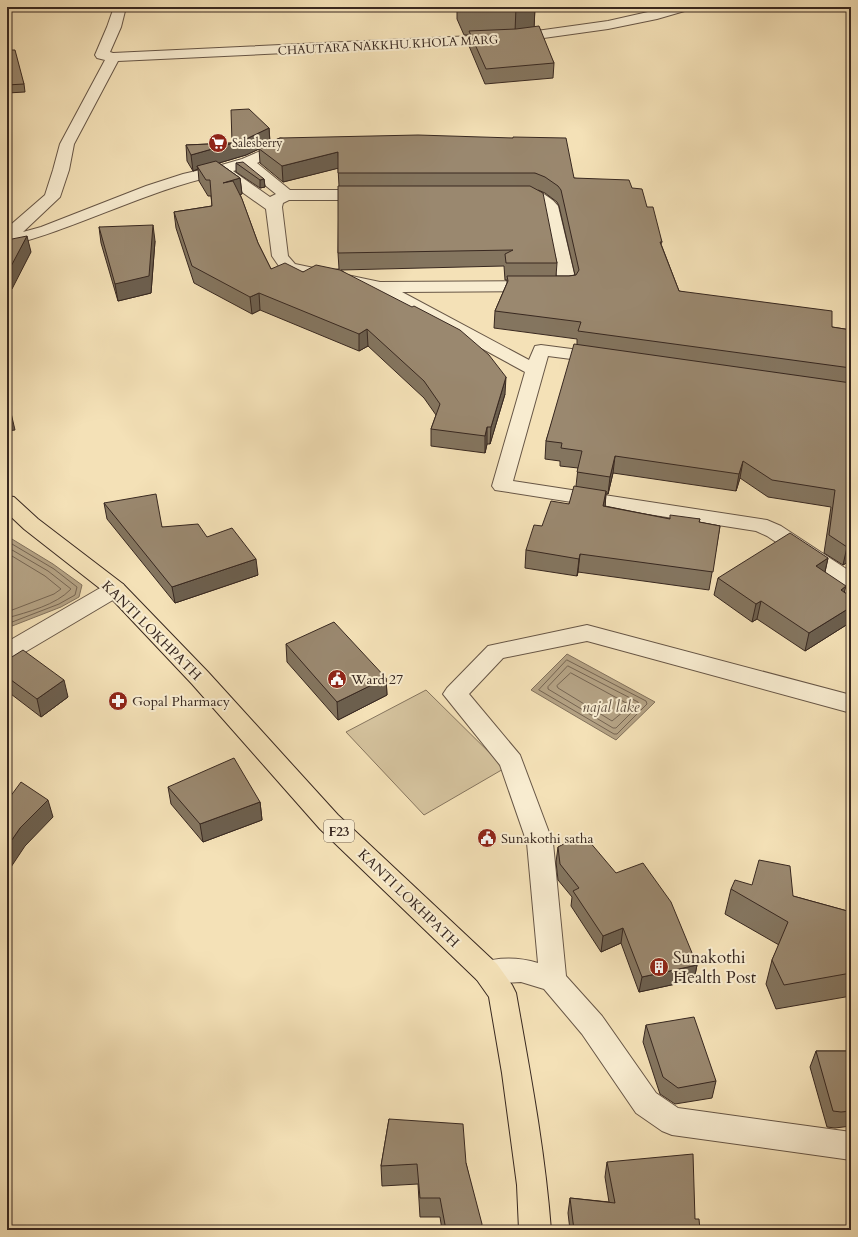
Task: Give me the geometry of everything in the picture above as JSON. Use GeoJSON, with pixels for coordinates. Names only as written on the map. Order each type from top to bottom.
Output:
{"type":"FeatureCollection","features":[{"type":"Feature","properties":{"kind":"main road","name":"KANTI LOKHPATH"},"geometry":{"type":"LineString","coordinates":[[7,502],[44,534],[116,589],[200,678],[329,822],[487,972],[502,993],[516,1073],[532,1185],[535,1230]]}},
{"type":"Feature","properties":{"kind":"street"},"geometry":{"type":"LineString","coordinates":[[7,237],[52,197],[67,144],[113,58],[102,55],[114,27],[120,7]]}},
{"type":"Feature","properties":{"kind":"street","name":"CHAUTARA NAKKHU KHOLA MARG"},"geometry":{"type":"LineString","coordinates":[[113,58],[515,38],[608,25],[657,15],[683,7]]}},
{"type":"Feature","properties":{"kind":"street"},"geometry":{"type":"LineString","coordinates":[[7,241],[47,230],[152,189],[188,177],[221,170],[247,162],[290,142]]}},
{"type":"Feature","properties":{"kind":"street"},"geometry":{"type":"LineString","coordinates":[[221,170],[280,201],[534,195],[550,206],[568,286],[380,287],[306,274],[289,268],[280,256],[280,201],[247,162]]}},
{"type":"Feature","properties":{"kind":"street"},"geometry":{"type":"LineString","coordinates":[[380,287],[535,370]]}},
{"type":"Feature","properties":{"kind":"street"},"geometry":{"type":"LineString","coordinates":[[618,361],[541,350],[502,486],[760,525],[774,531],[851,582]]}},
{"type":"Feature","properties":{"kind":"street"},"geometry":{"type":"LineString","coordinates":[[7,652],[116,589]]}},
{"type":"Feature","properties":{"kind":"street"},"geometry":{"type":"LineString","coordinates":[[553,980],[540,843],[512,761],[455,694],[496,652],[586,632],[851,704]]}},
{"type":"Feature","properties":{"kind":"street"},"geometry":{"type":"LineString","coordinates":[[487,972],[521,970],[553,980],[592,1025],[646,1103],[672,1121],[851,1146]]}},
{"type":"Feature","properties":{"kind":"shaded area"},"geometry":{"type":"Polygon","coordinates":[[[426,690],[505,768],[424,815],[346,732],[426,690]]]}},
{"type":"Feature","properties":{"kind":"water"},"geometry":{"type":"Polygon","coordinates":[[[7,536],[53,564],[82,585],[79,597],[61,607],[7,628],[7,536]]]}},
{"type":"Feature","properties":{"kind":"water","name":"najal lake"},"geometry":{"type":"Polygon","coordinates":[[[567,654],[655,702],[616,740],[531,690],[567,654]]]}},
{"type":"Feature","properties":{"kind":"building"},"geometry":{"type":"Polygon","coordinates":[[[464,7],[508,7],[464,9],[464,7]]]}},
{"type":"Feature","properties":{"kind":"building"},"geometry":{"type":"Polygon","coordinates":[[[539,26],[554,63],[486,69],[469,31],[516,29],[539,26]]]}},
{"type":"Feature","properties":{"kind":"building"},"geometry":{"type":"Polygon","coordinates":[[[7,50],[15,50],[24,84],[7,85],[7,50]]]}},
{"type":"Feature","properties":{"kind":"building"},"geometry":{"type":"Polygon","coordinates":[[[249,109],[269,128],[244,140],[191,155],[186,145],[232,143],[231,110],[249,109]]]}},
{"type":"Feature","properties":{"kind":"building"},"geometry":{"type":"Polygon","coordinates":[[[418,135],[566,138],[574,178],[629,180],[632,188],[642,189],[647,207],[653,207],[662,242],[660,242],[679,291],[832,311],[832,327],[851,330],[851,368],[578,331],[581,322],[495,311],[508,281],[507,276],[569,276],[576,275],[579,270],[561,190],[558,186],[545,177],[535,173],[338,173],[338,152],[282,166],[258,148],[280,138],[418,135]]]}},
{"type":"Feature","properties":{"kind":"building"},"geometry":{"type":"Polygon","coordinates":[[[216,161],[240,178],[223,183],[233,181],[242,199],[258,243],[271,269],[285,263],[303,272],[316,265],[340,270],[460,330],[489,355],[506,377],[491,427],[487,427],[485,436],[431,429],[440,404],[424,381],[367,329],[359,334],[259,293],[250,297],[192,266],[174,212],[212,206],[210,180],[206,180],[197,166],[216,161]]]}},
{"type":"Feature","properties":{"kind":"building"},"geometry":{"type":"Polygon","coordinates":[[[243,162],[264,179],[260,180],[236,163],[243,162]]]}},
{"type":"Feature","properties":{"kind":"building"},"geometry":{"type":"Polygon","coordinates":[[[338,186],[530,186],[543,193],[557,263],[506,263],[505,254],[513,250],[338,253],[338,186]]]}},
{"type":"Feature","properties":{"kind":"building"},"geometry":{"type":"Polygon","coordinates":[[[153,225],[149,276],[115,284],[99,227],[153,225]]]}},
{"type":"Feature","properties":{"kind":"building"},"geometry":{"type":"Polygon","coordinates":[[[27,236],[8,272],[7,272],[7,240],[27,236]]]}},
{"type":"Feature","properties":{"kind":"building"},"geometry":{"type":"Polygon","coordinates":[[[574,344],[851,383],[851,545],[847,547],[829,535],[835,490],[772,480],[743,461],[739,474],[615,456],[610,477],[577,472],[582,451],[561,448],[562,443],[546,441],[574,344]]]}},
{"type":"Feature","properties":{"kind":"building"},"geometry":{"type":"Polygon","coordinates":[[[7,398],[11,413],[7,413],[7,398]]]}},
{"type":"Feature","properties":{"kind":"building"},"geometry":{"type":"Polygon","coordinates":[[[574,486],[606,491],[603,506],[670,519],[670,515],[700,519],[699,522],[720,526],[713,572],[580,554],[579,559],[526,550],[534,525],[542,526],[551,501],[569,504],[574,486]]]}},
{"type":"Feature","properties":{"kind":"building"},"geometry":{"type":"Polygon","coordinates":[[[156,494],[162,527],[198,524],[207,537],[232,528],[256,559],[172,587],[104,503],[156,494]]]}},
{"type":"Feature","properties":{"kind":"building"},"geometry":{"type":"Polygon","coordinates":[[[790,533],[828,558],[816,566],[846,586],[841,590],[851,597],[851,607],[809,633],[761,601],[756,604],[718,578],[790,533]]]}},
{"type":"Feature","properties":{"kind":"building","name":"Ward 27"},"geometry":{"type":"Polygon","coordinates":[[[334,622],[386,678],[337,702],[286,644],[334,622]]]}},
{"type":"Feature","properties":{"kind":"building"},"geometry":{"type":"Polygon","coordinates":[[[23,650],[64,680],[37,699],[7,677],[7,660],[23,650]]]}},
{"type":"Feature","properties":{"kind":"building"},"geometry":{"type":"Polygon","coordinates":[[[234,758],[260,802],[200,824],[168,787],[234,758]]]}},
{"type":"Feature","properties":{"kind":"building"},"geometry":{"type":"Polygon","coordinates":[[[21,782],[48,800],[20,828],[7,847],[7,801],[21,782]]]}},
{"type":"Feature","properties":{"kind":"building"},"geometry":{"type":"Polygon","coordinates":[[[583,834],[616,873],[643,863],[671,902],[697,965],[642,977],[623,928],[603,936],[573,891],[579,888],[560,864],[558,847],[583,834]]]}},
{"type":"Feature","properties":{"kind":"building"},"geometry":{"type":"Polygon","coordinates":[[[759,860],[790,866],[793,896],[851,912],[851,973],[784,985],[772,960],[788,922],[731,889],[735,880],[752,885],[759,860]]]}},
{"type":"Feature","properties":{"kind":"building"},"geometry":{"type":"Polygon","coordinates":[[[694,1017],[716,1081],[678,1088],[663,1077],[646,1025],[694,1017]]]}},
{"type":"Feature","properties":{"kind":"building"},"geometry":{"type":"Polygon","coordinates":[[[816,1051],[851,1051],[851,1111],[833,1111],[816,1051]]]}},
{"type":"Feature","properties":{"kind":"building"},"geometry":{"type":"Polygon","coordinates":[[[389,1119],[463,1124],[466,1163],[482,1224],[481,1230],[446,1230],[440,1198],[420,1198],[417,1164],[381,1166],[389,1119]]]}},
{"type":"Feature","properties":{"kind":"building"},"geometry":{"type":"Polygon","coordinates":[[[693,1154],[695,1219],[699,1219],[700,1230],[574,1230],[570,1198],[615,1203],[607,1162],[693,1154]]]}},
{"type":"Feature","properties":{"kind":"place","name":"Salesberry"},"geometry":{"type":"Point","coordinates":[218,143]}},
{"type":"Feature","properties":{"kind":"place","name":"Ward 27"},"geometry":{"type":"Point","coordinates":[337,679]}},
{"type":"Feature","properties":{"kind":"place","name":"Gopal Pharmacy"},"geometry":{"type":"Point","coordinates":[118,701]}},
{"type":"Feature","properties":{"kind":"place","name":"Sunakothi satha"},"geometry":{"type":"Point","coordinates":[487,838]}},
{"type":"Feature","properties":{"kind":"place","name":"Sunakothi Health Post"},"geometry":{"type":"Point","coordinates":[659,967]}}]}
